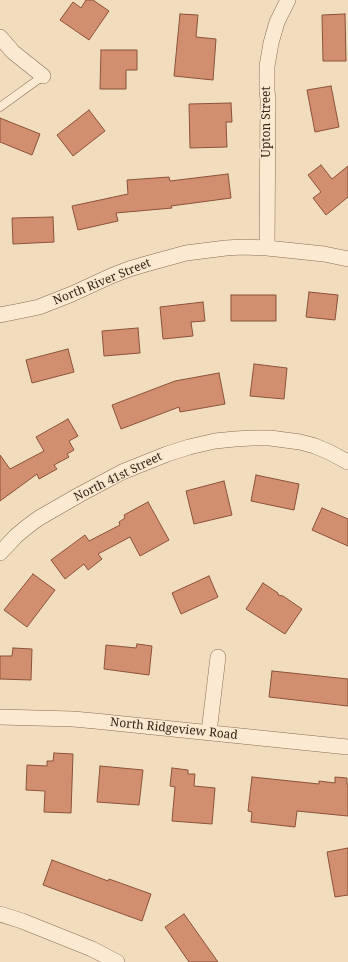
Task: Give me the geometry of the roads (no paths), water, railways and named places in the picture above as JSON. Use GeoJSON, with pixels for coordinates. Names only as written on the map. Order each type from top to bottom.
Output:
{"type":"FeatureCollection","features":[{"type":"Feature","properties":{"kind":"street","name":"Upton Street"},"geometry":{"type":"LineString","coordinates":[[267,248],[267,66],[270,43],[277,22],[288,0]]}},
{"type":"Feature","properties":{"kind":"street"},"geometry":{"type":"LineString","coordinates":[[0,37],[13,52],[43,76]]}},
{"type":"Feature","properties":{"kind":"street","name":"North River Street"},"geometry":{"type":"LineString","coordinates":[[0,315],[50,303],[111,276],[146,264],[186,253],[242,247],[324,254],[348,259]]}},
{"type":"Feature","properties":{"kind":"street","name":"North 41st Street"},"geometry":{"type":"LineString","coordinates":[[0,553],[16,536],[39,518],[100,484],[145,462],[189,447],[252,438],[270,438],[300,442],[315,446],[348,462]]}},
{"type":"Feature","properties":{"kind":"street"},"geometry":{"type":"LineString","coordinates":[[209,732],[218,658]]}},
{"type":"Feature","properties":{"kind":"street","name":"North Ridgeview Road"},"geometry":{"type":"LineString","coordinates":[[0,717],[73,719],[348,747]]}},
{"type":"Feature","properties":{"kind":"street"},"geometry":{"type":"LineString","coordinates":[[0,914],[22,921],[92,949],[117,962]]}},
{"type":"Feature","properties":{"kind":"lane"},"geometry":{"type":"LineString","coordinates":[[0,107],[43,76]]}}]}
